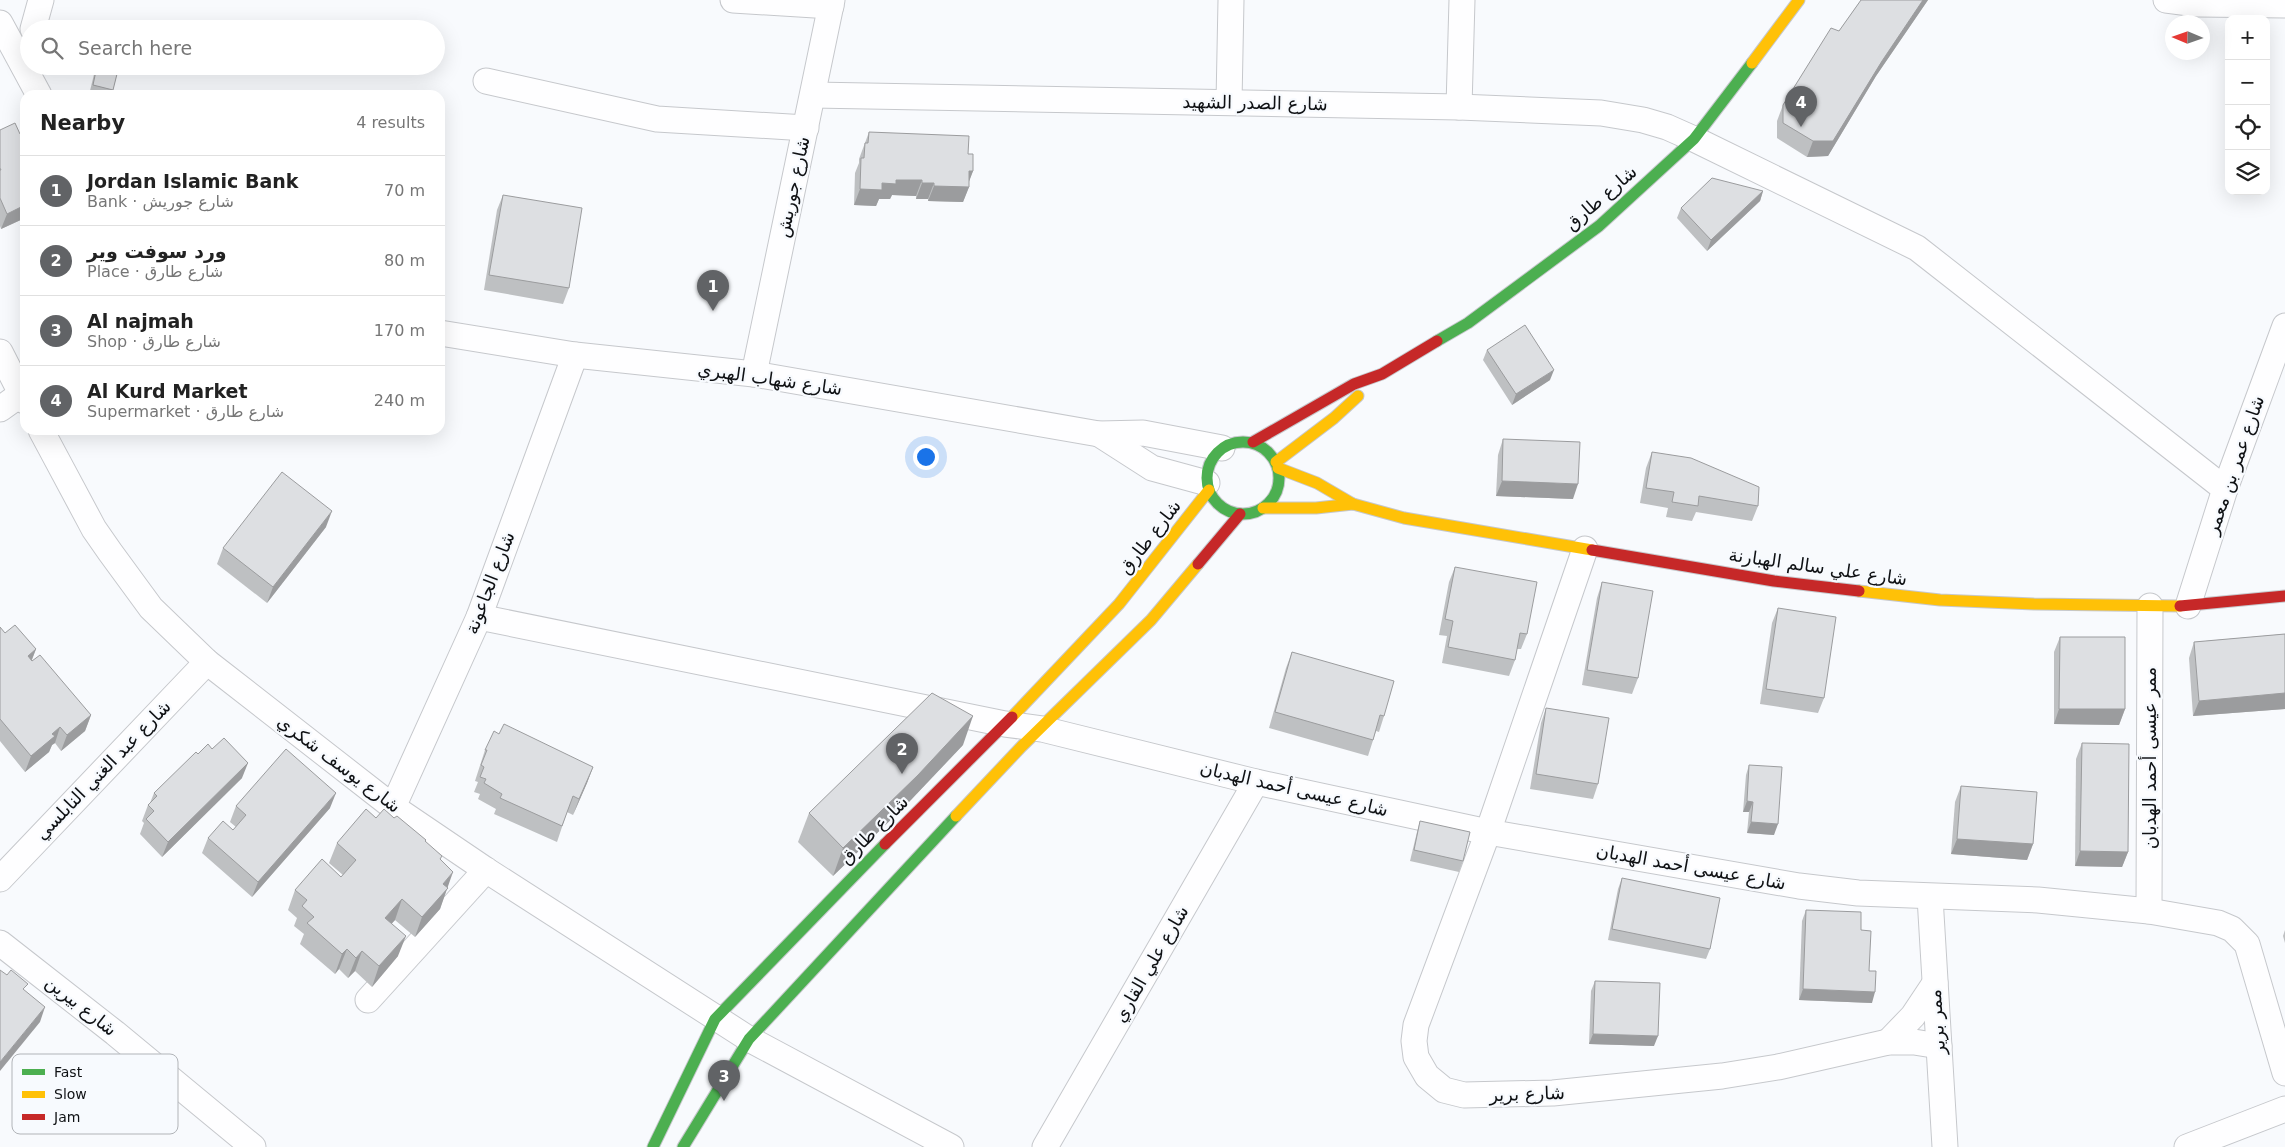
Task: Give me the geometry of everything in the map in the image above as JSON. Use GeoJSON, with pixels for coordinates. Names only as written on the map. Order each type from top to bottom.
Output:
{"type":"FeatureCollection","features":[{"type":"Feature","properties":{"kind":"street"},"geometry":{"type":"LineString","coordinates":[[35,20],[41,0]]}},
{"type":"Feature","properties":{"kind":"street"},"geometry":{"type":"LineString","coordinates":[[733,0],[832,3]]}},
{"type":"Feature","properties":{"kind":"street"},"geometry":{"type":"LineString","coordinates":[[1229,102],[1231,0]]}},
{"type":"Feature","properties":{"kind":"street"},"geometry":{"type":"LineString","coordinates":[[1459,107],[1462,0]]}},
{"type":"Feature","properties":{"kind":"street","name":"شارع طارق"},"geometry":{"type":"LineString","coordinates":[[1253,442],[1354,384],[1382,374],[1468,323],[1536,275],[1599,226],[1694,139],[1799,0]]}},
{"type":"Feature","properties":{"kind":"street"},"geometry":{"type":"LineString","coordinates":[[2166,0],[2196,4],[2285,5]]}},
{"type":"Feature","properties":{"kind":"street","name":"شارع جوريش"},"geometry":{"type":"LineString","coordinates":[[754,374],[832,3]]}},
{"type":"Feature","properties":{"kind":"street"},"geometry":{"type":"LineString","coordinates":[[0,23],[20,50]]}},
{"type":"Feature","properties":{"kind":"street"},"geometry":{"type":"LineString","coordinates":[[32,75],[37,90]]}},
{"type":"Feature","properties":{"kind":"street"},"geometry":{"type":"LineString","coordinates":[[486,81],[657,119],[806,128]]}},
{"type":"Feature","properties":{"kind":"street","name":"شارع الصدر الشهيد"},"geometry":{"type":"LineString","coordinates":[[813,95],[1459,107],[1601,112],[1651,123],[1694,139],[1917,248],[2225,489]]}},
{"type":"Feature","properties":{"kind":"street","name":"شارع عمر بن معمر"},"geometry":{"type":"LineString","coordinates":[[2188,606],[2225,489],[2285,326]]}},
{"type":"Feature","properties":{"kind":"street","name":"شارع شهاب الهبري"},"geometry":{"type":"LineString","coordinates":[[445,334],[575,355],[754,374],[1099,434],[1143,433],[1222,448]]}},
{"type":"Feature","properties":{"kind":"street"},"geometry":{"type":"LineString","coordinates":[[0,352],[20,392]]}},
{"type":"Feature","properties":{"kind":"street","name":"شارع الجاعونة"},"geometry":{"type":"LineString","coordinates":[[393,807],[479,618],[575,355]]}},
{"type":"Feature","properties":{"kind":"street","name":"شارع طارق"},"geometry":{"type":"LineString","coordinates":[[1277,465],[1334,418],[1382,374]]}},
{"type":"Feature","properties":{"kind":"street"},"geometry":{"type":"LineString","coordinates":[[0,408],[20,399]]}},
{"type":"Feature","properties":{"kind":"street","name":"شارع شهاب الهبري"},"geometry":{"type":"LineString","coordinates":[[1099,434],[1152,468],[1208,486]]}},
{"type":"Feature","properties":{"kind":"street","name":"شارع يوسف شكري"},"geometry":{"type":"LineString","coordinates":[[44,435],[94,528],[110,552],[151,608],[206,662],[393,807],[486,870],[648,973],[715,1019],[951,1147]]}},
{"type":"Feature","properties":{"kind":"street"},"geometry":{"type":"LineString","coordinates":[[1237,442],[1253,442],[1266,450],[1277,465],[1279,479],[1277,490],[1263,508],[1252,513],[1240,514],[1230,512],[1221,506],[1208,486],[1207,470],[1212,457],[1222,448],[1237,442]]}},
{"type":"Feature","properties":{"kind":"street","name":"شارع علي سالم الهبارنة"},"geometry":{"type":"LineString","coordinates":[[1277,465],[1335,491],[1353,504],[1404,518],[1774,580],[1931,599],[2034,604],[2188,606],[2285,596]]}},
{"type":"Feature","properties":{"kind":"street","name":"شارع طارق"},"geometry":{"type":"LineString","coordinates":[[653,1147],[715,1019],[833,896],[1028,702],[1119,604],[1208,486]]}},
{"type":"Feature","properties":{"kind":"street","name":"شارع علي سالم الهبارنة"},"geometry":{"type":"LineString","coordinates":[[1263,508],[1316,508],[1353,504]]}},
{"type":"Feature","properties":{"kind":"street"},"geometry":{"type":"LineString","coordinates":[[682,1147],[749,1039],[1022,746],[1042,729],[1151,620],[1240,514]]}},
{"type":"Feature","properties":{"kind":"street","name":"شارع برير"},"geometry":{"type":"LineString","coordinates":[[1585,549],[1488,832],[1416,1025],[1414,1041],[1416,1057],[1427,1076],[1444,1090],[1464,1095],[1509,1096],[1626,1087],[1722,1076],[1778,1067],[1888,1042],[1914,1042],[1939,1046]]}},
{"type":"Feature","properties":{"kind":"street","name":"ممر عيسى أحمد الهدبان"},"geometry":{"type":"LineString","coordinates":[[2149,910],[2150,606]]}},
{"type":"Feature","properties":{"kind":"street","name":"شارع عيسى أحمد الهدبان"},"geometry":{"type":"LineString","coordinates":[[479,618],[1005,724],[1042,729],[1256,782],[1488,832],[1799,886],[1858,893],[2038,900],[2149,910],[2218,923],[2232,929],[2247,944],[2285,1073]]}},
{"type":"Feature","properties":{"kind":"street","name":"شارع عبد الغني النابلسي"},"geometry":{"type":"LineString","coordinates":[[0,878],[206,662]]}},
{"type":"Feature","properties":{"kind":"street","name":"شارع علي القاري"},"geometry":{"type":"LineString","coordinates":[[1045,1147],[1256,782]]}},
{"type":"Feature","properties":{"kind":"street"},"geometry":{"type":"LineString","coordinates":[[368,1000],[486,870]]}},
{"type":"Feature","properties":{"kind":"street","name":"ممر برير"},"geometry":{"type":"LineString","coordinates":[[1930,896],[1945,1147]]}},
{"type":"Feature","properties":{"kind":"street","name":"شارع بيرين"},"geometry":{"type":"LineString","coordinates":[[0,943],[140,1054]]}},
{"type":"Feature","properties":{"kind":"street"},"geometry":{"type":"LineString","coordinates":[[1888,1042],[1913,1016],[1935,983]]}},
{"type":"Feature","properties":{"kind":"street","name":"شارع بيرين"},"geometry":{"type":"LineString","coordinates":[[178,1085],[253,1147]]}},
{"type":"Feature","properties":{"kind":"street"},"geometry":{"type":"LineString","coordinates":[[2187,1147],[2285,1109]]}},
{"type":"Feature","properties":{"kind":"building"},"geometry":{"type":"Polygon","coordinates":[[[1861,0],[1923,0],[1882,61],[1833,141],[1813,141],[1783,123],[1783,105],[1831,28],[1839,31],[1861,0]]]}},
{"type":"Feature","properties":{"kind":"building"},"geometry":{"type":"Polygon","coordinates":[[[95,75],[117,75],[113,90],[93,85],[95,75]]]}},
{"type":"Feature","properties":{"kind":"building"},"geometry":{"type":"Polygon","coordinates":[[[15,123],[20,134],[20,208],[7,214],[0,198],[0,130],[15,123]]]}},
{"type":"Feature","properties":{"kind":"building"},"geometry":{"type":"Polygon","coordinates":[[[869,132],[969,136],[968,154],[973,154],[973,171],[969,171],[969,187],[934,186],[934,183],[922,183],[922,180],[896,180],[896,184],[882,183],[882,190],[860,189],[861,158],[864,158],[865,143],[868,143],[869,132]]]}},
{"type":"Feature","properties":{"kind":"building"},"geometry":{"type":"Polygon","coordinates":[[[1712,178],[1763,191],[1711,240],[1681,208],[1712,178]]]}},
{"type":"Feature","properties":{"kind":"building"},"geometry":{"type":"Polygon","coordinates":[[[503,195],[582,208],[569,288],[489,275],[503,195]]]}},
{"type":"Feature","properties":{"kind":"building"},"geometry":{"type":"Polygon","coordinates":[[[1525,325],[1554,370],[1516,394],[1487,350],[1525,325]]]}},
{"type":"Feature","properties":{"kind":"building"},"geometry":{"type":"Polygon","coordinates":[[[1503,439],[1580,442],[1578,484],[1502,481],[1503,439]]]}},
{"type":"Feature","properties":{"kind":"building"},"geometry":{"type":"Polygon","coordinates":[[[1652,452],[1691,458],[1759,487],[1758,506],[1699,496],[1698,506],[1672,502],[1674,492],[1646,488],[1652,452]]]}},
{"type":"Feature","properties":{"kind":"building"},"geometry":{"type":"Polygon","coordinates":[[[282,472],[332,511],[273,587],[223,548],[282,472]]]}},
{"type":"Feature","properties":{"kind":"building"},"geometry":{"type":"Polygon","coordinates":[[[1455,567],[1537,582],[1527,634],[1520,633],[1515,660],[1448,647],[1453,621],[1445,619],[1455,567]]]}},
{"type":"Feature","properties":{"kind":"building"},"geometry":{"type":"Polygon","coordinates":[[[1602,582],[1653,591],[1638,678],[1587,670],[1602,582]]]}},
{"type":"Feature","properties":{"kind":"building"},"geometry":{"type":"Polygon","coordinates":[[[1778,608],[1836,617],[1824,698],[1766,689],[1778,608]]]}},
{"type":"Feature","properties":{"kind":"building"},"geometry":{"type":"Polygon","coordinates":[[[15,625],[36,649],[28,656],[32,661],[40,655],[91,715],[67,735],[60,727],[52,734],[55,736],[31,756],[0,719],[0,627],[5,633],[15,625]]]}},
{"type":"Feature","properties":{"kind":"building"},"geometry":{"type":"Polygon","coordinates":[[[2285,634],[2285,693],[2199,701],[2194,642],[2285,634]]]}},
{"type":"Feature","properties":{"kind":"building"},"geometry":{"type":"Polygon","coordinates":[[[2060,637],[2125,637],[2125,709],[2059,709],[2060,637]]]}},
{"type":"Feature","properties":{"kind":"building"},"geometry":{"type":"Polygon","coordinates":[[[1292,652],[1394,681],[1384,716],[1380,715],[1373,740],[1275,712],[1292,652]]]}},
{"type":"Feature","properties":{"kind":"building"},"geometry":{"type":"Polygon","coordinates":[[[932,693],[973,716],[918,775],[843,848],[809,813],[932,693]]]}},
{"type":"Feature","properties":{"kind":"building"},"geometry":{"type":"Polygon","coordinates":[[[1546,708],[1609,718],[1598,784],[1536,774],[1546,708]]]}},
{"type":"Feature","properties":{"kind":"building"},"geometry":{"type":"Polygon","coordinates":[[[504,724],[593,767],[579,799],[573,796],[562,826],[500,798],[502,794],[484,783],[486,779],[480,777],[484,767],[481,765],[487,750],[485,750],[494,731],[499,734],[504,724]]]}},
{"type":"Feature","properties":{"kind":"building"},"geometry":{"type":"Polygon","coordinates":[[[224,738],[248,763],[168,842],[146,819],[154,811],[148,805],[157,796],[154,793],[196,752],[198,754],[208,744],[212,749],[224,738]]]}},
{"type":"Feature","properties":{"kind":"building"},"geometry":{"type":"Polygon","coordinates":[[[2082,743],[2129,744],[2128,852],[2080,851],[2082,743]]]}},
{"type":"Feature","properties":{"kind":"building"},"geometry":{"type":"Polygon","coordinates":[[[286,749],[336,793],[258,882],[208,838],[223,821],[233,830],[246,815],[236,806],[286,749]]]}},
{"type":"Feature","properties":{"kind":"building"},"geometry":{"type":"Polygon","coordinates":[[[1749,765],[1782,767],[1778,824],[1751,822],[1753,802],[1747,801],[1749,765]]]}},
{"type":"Feature","properties":{"kind":"building"},"geometry":{"type":"Polygon","coordinates":[[[1961,786],[2037,792],[2033,844],[1957,839],[1961,786]]]}},
{"type":"Feature","properties":{"kind":"building"},"geometry":{"type":"Polygon","coordinates":[[[366,809],[376,818],[384,809],[394,818],[397,816],[442,856],[440,859],[453,872],[443,884],[448,888],[422,917],[402,899],[385,918],[406,936],[379,966],[362,951],[356,958],[347,949],[342,954],[307,923],[314,917],[302,906],[307,900],[295,890],[322,859],[341,877],[356,860],[337,843],[366,809]]]}},
{"type":"Feature","properties":{"kind":"building"},"geometry":{"type":"Polygon","coordinates":[[[1420,821],[1470,832],[1463,861],[1414,850],[1420,821]]]}},
{"type":"Feature","properties":{"kind":"building"},"geometry":{"type":"Polygon","coordinates":[[[1622,878],[1720,898],[1710,949],[1612,929],[1622,878]]]}},
{"type":"Feature","properties":{"kind":"building"},"geometry":{"type":"Polygon","coordinates":[[[1806,910],[1861,912],[1861,930],[1871,931],[1869,971],[1876,971],[1875,992],[1803,989],[1806,910]]]}},
{"type":"Feature","properties":{"kind":"building"},"geometry":{"type":"Polygon","coordinates":[[[0,970],[7,975],[11,970],[28,984],[23,989],[45,1007],[0,1062],[0,970]]]}},
{"type":"Feature","properties":{"kind":"building"},"geometry":{"type":"Polygon","coordinates":[[[1595,981],[1660,983],[1658,1036],[1593,1034],[1595,981]]]}},
{"type":"Feature","properties":{"kind":"traffic: fast"},"geometry":{"type":"LineString","coordinates":[[1437,341],[1468,323],[1599,226],[1694,139],[1752,63]]}},
{"type":"Feature","properties":{"kind":"traffic: fast"},"geometry":{"type":"LineString","coordinates":[[1243,442],[1263,448],[1273,458],[1279,478],[1273,498],[1263,508],[1243,514],[1223,508],[1213,498],[1207,478],[1213,458],[1223,448],[1243,442]]}},
{"type":"Feature","properties":{"kind":"traffic: fast"},"geometry":{"type":"LineString","coordinates":[[683,1147],[749,1039],[956,816]]}},
{"type":"Feature","properties":{"kind":"traffic: fast"},"geometry":{"type":"LineString","coordinates":[[653,1147],[715,1019],[885,844]]}},
{"type":"Feature","properties":{"kind":"traffic: slow"},"geometry":{"type":"LineString","coordinates":[[1752,63],[1799,0]]}},
{"type":"Feature","properties":{"kind":"traffic: slow"},"geometry":{"type":"LineString","coordinates":[[1276,462],[1334,418],[1358,396]]}},
{"type":"Feature","properties":{"kind":"traffic: slow"},"geometry":{"type":"LineString","coordinates":[[1278,468],[1317,483],[1353,504]]}},
{"type":"Feature","properties":{"kind":"traffic: slow"},"geometry":{"type":"LineString","coordinates":[[1012,717],[1119,604],[1209,490]]}},
{"type":"Feature","properties":{"kind":"traffic: slow"},"geometry":{"type":"LineString","coordinates":[[1263,508],[1316,508],[1353,504],[1404,518],[1592,550]]}},
{"type":"Feature","properties":{"kind":"traffic: slow"},"geometry":{"type":"LineString","coordinates":[[956,816],[1022,746],[1151,620],[1198,564]]}},
{"type":"Feature","properties":{"kind":"traffic: slow"},"geometry":{"type":"LineString","coordinates":[[1859,591],[1940,600],[2034,604],[2180,606]]}},
{"type":"Feature","properties":{"kind":"traffic: jam"},"geometry":{"type":"LineString","coordinates":[[1253,442],[1354,384],[1382,374],[1437,341]]}},
{"type":"Feature","properties":{"kind":"traffic: jam"},"geometry":{"type":"LineString","coordinates":[[1198,564],[1240,514]]}},
{"type":"Feature","properties":{"kind":"traffic: jam"},"geometry":{"type":"LineString","coordinates":[[1592,550],[1774,581],[1859,591]]}},
{"type":"Feature","properties":{"kind":"traffic: jam"},"geometry":{"type":"LineString","coordinates":[[2180,606],[2285,596]]}},
{"type":"Feature","properties":{"kind":"traffic: jam"},"geometry":{"type":"LineString","coordinates":[[885,844],[1012,717]]}},
{"type":"Feature","properties":{"kind":"place","name":"Al Kurd Market"},"geometry":{"type":"Point","coordinates":[1801,127]}},
{"type":"Feature","properties":{"kind":"place","name":"Jordan Islamic Bank"},"geometry":{"type":"Point","coordinates":[713,311]}},
{"type":"Feature","properties":{"kind":"place","name":"ورد سوفت وير"},"geometry":{"type":"Point","coordinates":[902,774]}},
{"type":"Feature","properties":{"kind":"place","name":"Al najmah"},"geometry":{"type":"Point","coordinates":[724,1101]}}]}
